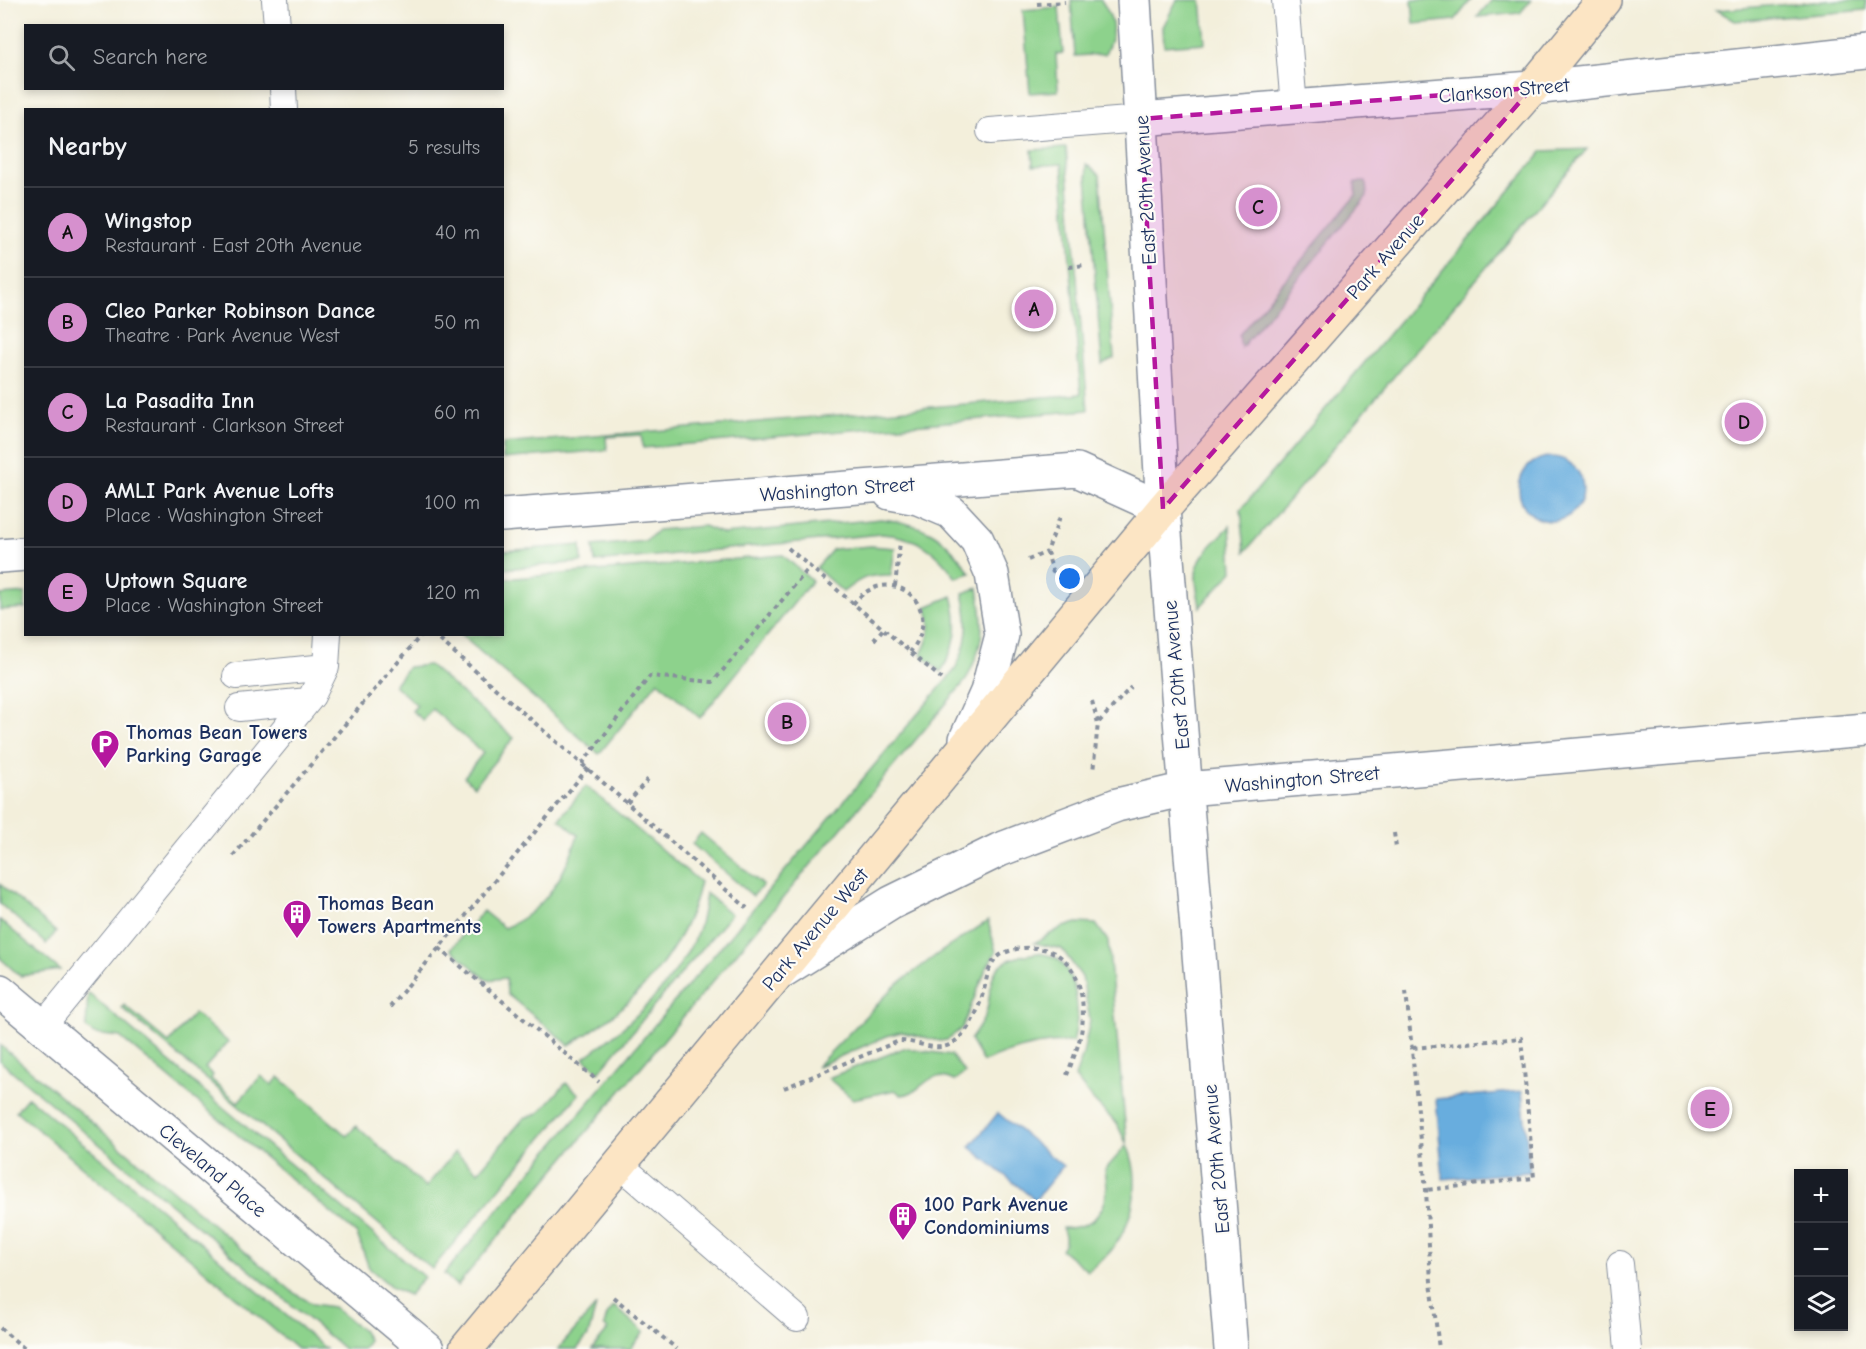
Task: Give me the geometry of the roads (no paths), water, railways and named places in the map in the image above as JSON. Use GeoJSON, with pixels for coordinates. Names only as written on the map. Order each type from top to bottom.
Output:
{"type":"FeatureCollection","features":[{"type":"Feature","properties":{"kind":"main road","name":"Park Avenue"},"geometry":{"type":"LineString","coordinates":[[1163,509],[1532,88],[1604,0]]}},
{"type":"Feature","properties":{"kind":"main road","name":"Park Avenue West"},"geometry":{"type":"LineString","coordinates":[[466,1349],[1163,509]]}},
{"type":"Feature","properties":{"kind":"street","name":"East 20th Avenue"},"geometry":{"type":"LineString","coordinates":[[1134,0],[1163,509],[1232,1349]]}},
{"type":"Feature","properties":{"kind":"street","name":"Clarkson Street"},"geometry":{"type":"LineString","coordinates":[[1142,119],[1532,88],[1866,52]]}},
{"type":"Feature","properties":{"kind":"street","name":"Washington Street"},"geometry":{"type":"LineString","coordinates":[[504,515],[1077,470],[1163,509]]}},
{"type":"Feature","properties":{"kind":"street"},"geometry":{"type":"LineString","coordinates":[[853,488],[918,498],[951,512],[977,540],[993,574],[1002,635],[987,692],[959,755]]}},
{"type":"Feature","properties":{"kind":"street"},"geometry":{"type":"LineString","coordinates":[[0,556],[24,554]]}},
{"type":"Feature","properties":{"kind":"street","name":"Washington Street"},"geometry":{"type":"LineString","coordinates":[[778,973],[891,903],[999,850],[1117,805],[1186,789],[1866,730]]}},
{"type":"Feature","properties":{"kind":"street","name":"Cleveland Place"},"geometry":{"type":"LineString","coordinates":[[0,991],[427,1349]]}},
{"type":"Feature","properties":{"kind":"lane"},"geometry":{"type":"LineString","coordinates":[[275,0],[278,24]]}},
{"type":"Feature","properties":{"kind":"lane"},"geometry":{"type":"LineString","coordinates":[[1285,0],[1294,107]]}},
{"type":"Feature","properties":{"kind":"lane"},"geometry":{"type":"LineString","coordinates":[[283,90],[284,108]]}},
{"type":"Feature","properties":{"kind":"lane"},"geometry":{"type":"LineString","coordinates":[[990,131],[1142,119]]}},
{"type":"Feature","properties":{"kind":"lane"},"geometry":{"type":"LineString","coordinates":[[42,1027],[308,701],[319,685],[326,667],[328,636]]}},
{"type":"Feature","properties":{"kind":"lane"},"geometry":{"type":"LineString","coordinates":[[236,676],[326,667]]}},
{"type":"Feature","properties":{"kind":"lane"},"geometry":{"type":"LineString","coordinates":[[239,708],[308,701]]}},
{"type":"Feature","properties":{"kind":"lane"},"geometry":{"type":"LineString","coordinates":[[619,1164],[797,1318]]}},
{"type":"Feature","properties":{"kind":"lane"},"geometry":{"type":"LineString","coordinates":[[1620,1264],[1628,1349]]}},
{"type":"Feature","properties":{"kind":"water"},"geometry":{"type":"Polygon","coordinates":[[[1545,457],[1557,457],[1574,466],[1581,477],[1583,489],[1581,501],[1574,512],[1557,521],[1545,521],[1533,516],[1524,507],[1519,495],[1519,483],[1524,471],[1533,462],[1545,457]]]}},
{"type":"Feature","properties":{"kind":"water"},"geometry":{"type":"Polygon","coordinates":[[[1522,1091],[1530,1172],[1443,1179],[1436,1099],[1522,1091]]]}},
{"type":"Feature","properties":{"kind":"water"},"geometry":{"type":"Polygon","coordinates":[[[998,1113],[1063,1166],[1035,1200],[970,1147],[998,1113]]]}},
{"type":"Feature","properties":{"kind":"place","name":"La Pasadita Inn"},"geometry":{"type":"Point","coordinates":[1258,207]}},
{"type":"Feature","properties":{"kind":"place","name":"Wingstop"},"geometry":{"type":"Point","coordinates":[1034,309]}},
{"type":"Feature","properties":{"kind":"place","name":"AMLI Park Avenue Lofts"},"geometry":{"type":"Point","coordinates":[1744,422]}},
{"type":"Feature","properties":{"kind":"place","name":"Cleo Parker Robinson Dance"},"geometry":{"type":"Point","coordinates":[787,722]}},
{"type":"Feature","properties":{"kind":"place","name":"Thomas Bean Towers Parking Garage"},"geometry":{"type":"Point","coordinates":[105,770]}},
{"type":"Feature","properties":{"kind":"place","name":"Thomas Bean Towers Apartments"},"geometry":{"type":"Point","coordinates":[297,940]}},
{"type":"Feature","properties":{"kind":"place","name":"Uptown Square"},"geometry":{"type":"Point","coordinates":[1710,1109]}},
{"type":"Feature","properties":{"kind":"place","name":"100 Park Avenue Condominiums"},"geometry":{"type":"Point","coordinates":[903,1242]}}]}
